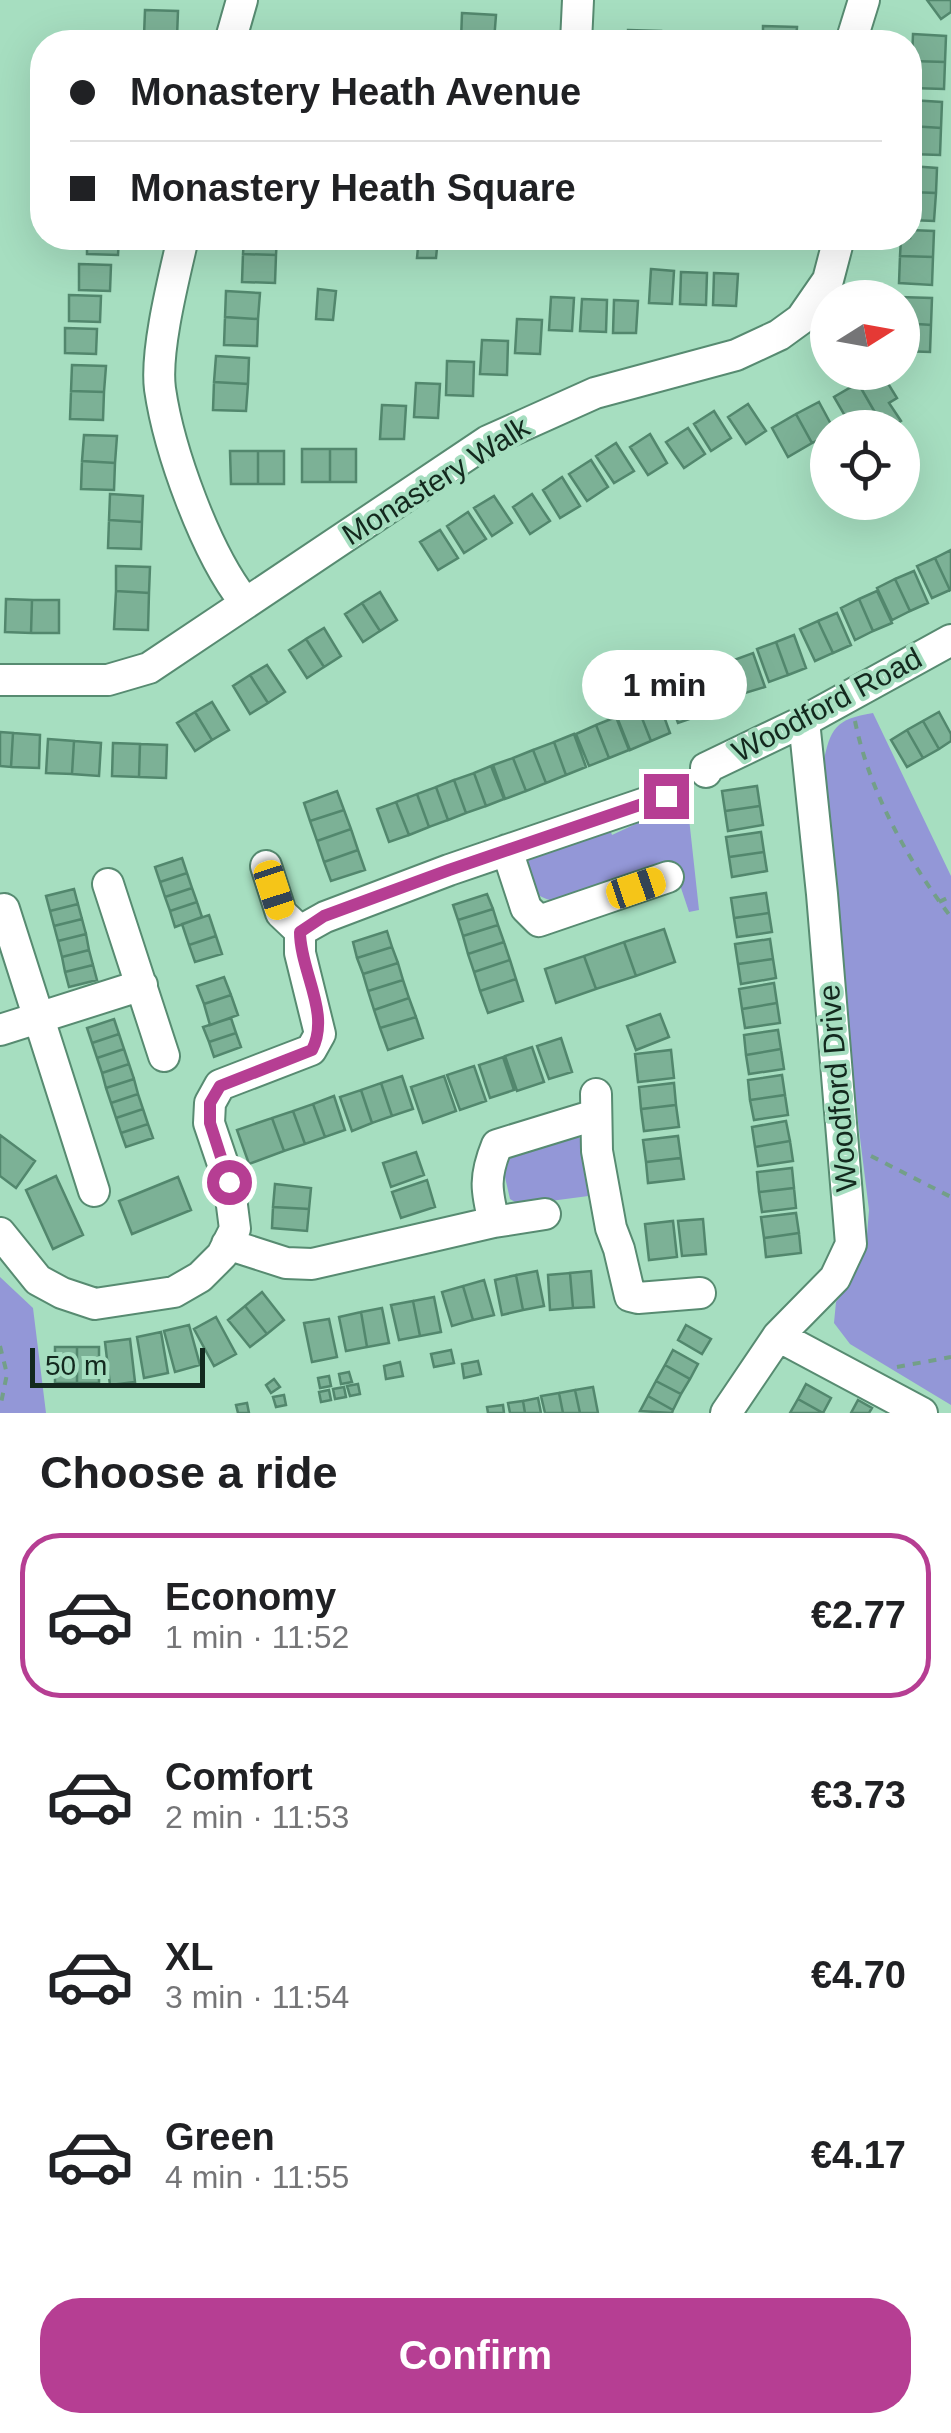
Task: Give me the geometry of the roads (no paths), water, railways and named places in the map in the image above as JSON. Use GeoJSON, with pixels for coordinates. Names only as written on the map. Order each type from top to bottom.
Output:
{"type":"FeatureCollection","features":[{"type":"Feature","properties":{"kind":"street"},"geometry":{"type":"LineString","coordinates":[[233,30],[242,0]]}},
{"type":"Feature","properties":{"kind":"street"},"geometry":{"type":"LineString","coordinates":[[577,30],[578,0]]}},
{"type":"Feature","properties":{"kind":"street"},"geometry":{"type":"LineString","coordinates":[[855,30],[864,0]]}},
{"type":"Feature","properties":{"kind":"street"},"geometry":{"type":"LineString","coordinates":[[181,250],[161,356],[160,388],[201,525],[223,575],[244,601]]}},
{"type":"Feature","properties":{"kind":"street","name":"Monastery Walk"},"geometry":{"type":"LineString","coordinates":[[0,680],[108,680],[148,668],[488,441],[595,394],[736,355],[780,335],[801,319],[828,280],[835,250]]}},
{"type":"Feature","properties":{"kind":"street","name":"Woodford Road"},"geometry":{"type":"LineString","coordinates":[[706,772],[706,768],[804,721],[951,640]]}},
{"type":"Feature","properties":{"kind":"street","name":"Woodford Drive"},"geometry":{"type":"LineString","coordinates":[[726,1413],[778,1336],[835,1278],[851,1244],[804,721]]}},
{"type":"Feature","properties":{"kind":"street"},"geometry":{"type":"LineString","coordinates":[[300,932],[324,916],[666,796]]}},
{"type":"Feature","properties":{"kind":"street"},"geometry":{"type":"LineString","coordinates":[[507,850],[526,908],[539,921],[668,878]]}},
{"type":"Feature","properties":{"kind":"street"},"geometry":{"type":"LineString","coordinates":[[0,1234],[38,1280],[95,1304],[174,1292],[200,1277],[222,1255],[235,1229],[229,1182],[210,1123],[210,1103],[220,1086],[312,1050],[320,1034],[300,954],[300,932],[281,913],[266,866]]}},
{"type":"Feature","properties":{"kind":"street"},"geometry":{"type":"LineString","coordinates":[[108,884],[164,1056]]}},
{"type":"Feature","properties":{"kind":"street"},"geometry":{"type":"LineString","coordinates":[[4,909],[94,1191]]}},
{"type":"Feature","properties":{"kind":"street"},"geometry":{"type":"LineString","coordinates":[[0,1030],[142,985]]}},
{"type":"Feature","properties":{"kind":"street"},"geometry":{"type":"LineString","coordinates":[[494,1222],[487,1170],[497,1146],[595,1105],[610,1228],[630,1296],[700,1292]]}},
{"type":"Feature","properties":{"kind":"street"},"geometry":{"type":"LineString","coordinates":[[228,1244],[286,1263],[312,1264],[545,1214]]}},
{"type":"Feature","properties":{"kind":"street"},"geometry":{"type":"LineString","coordinates":[[778,1336],[922,1413]]}}]}
